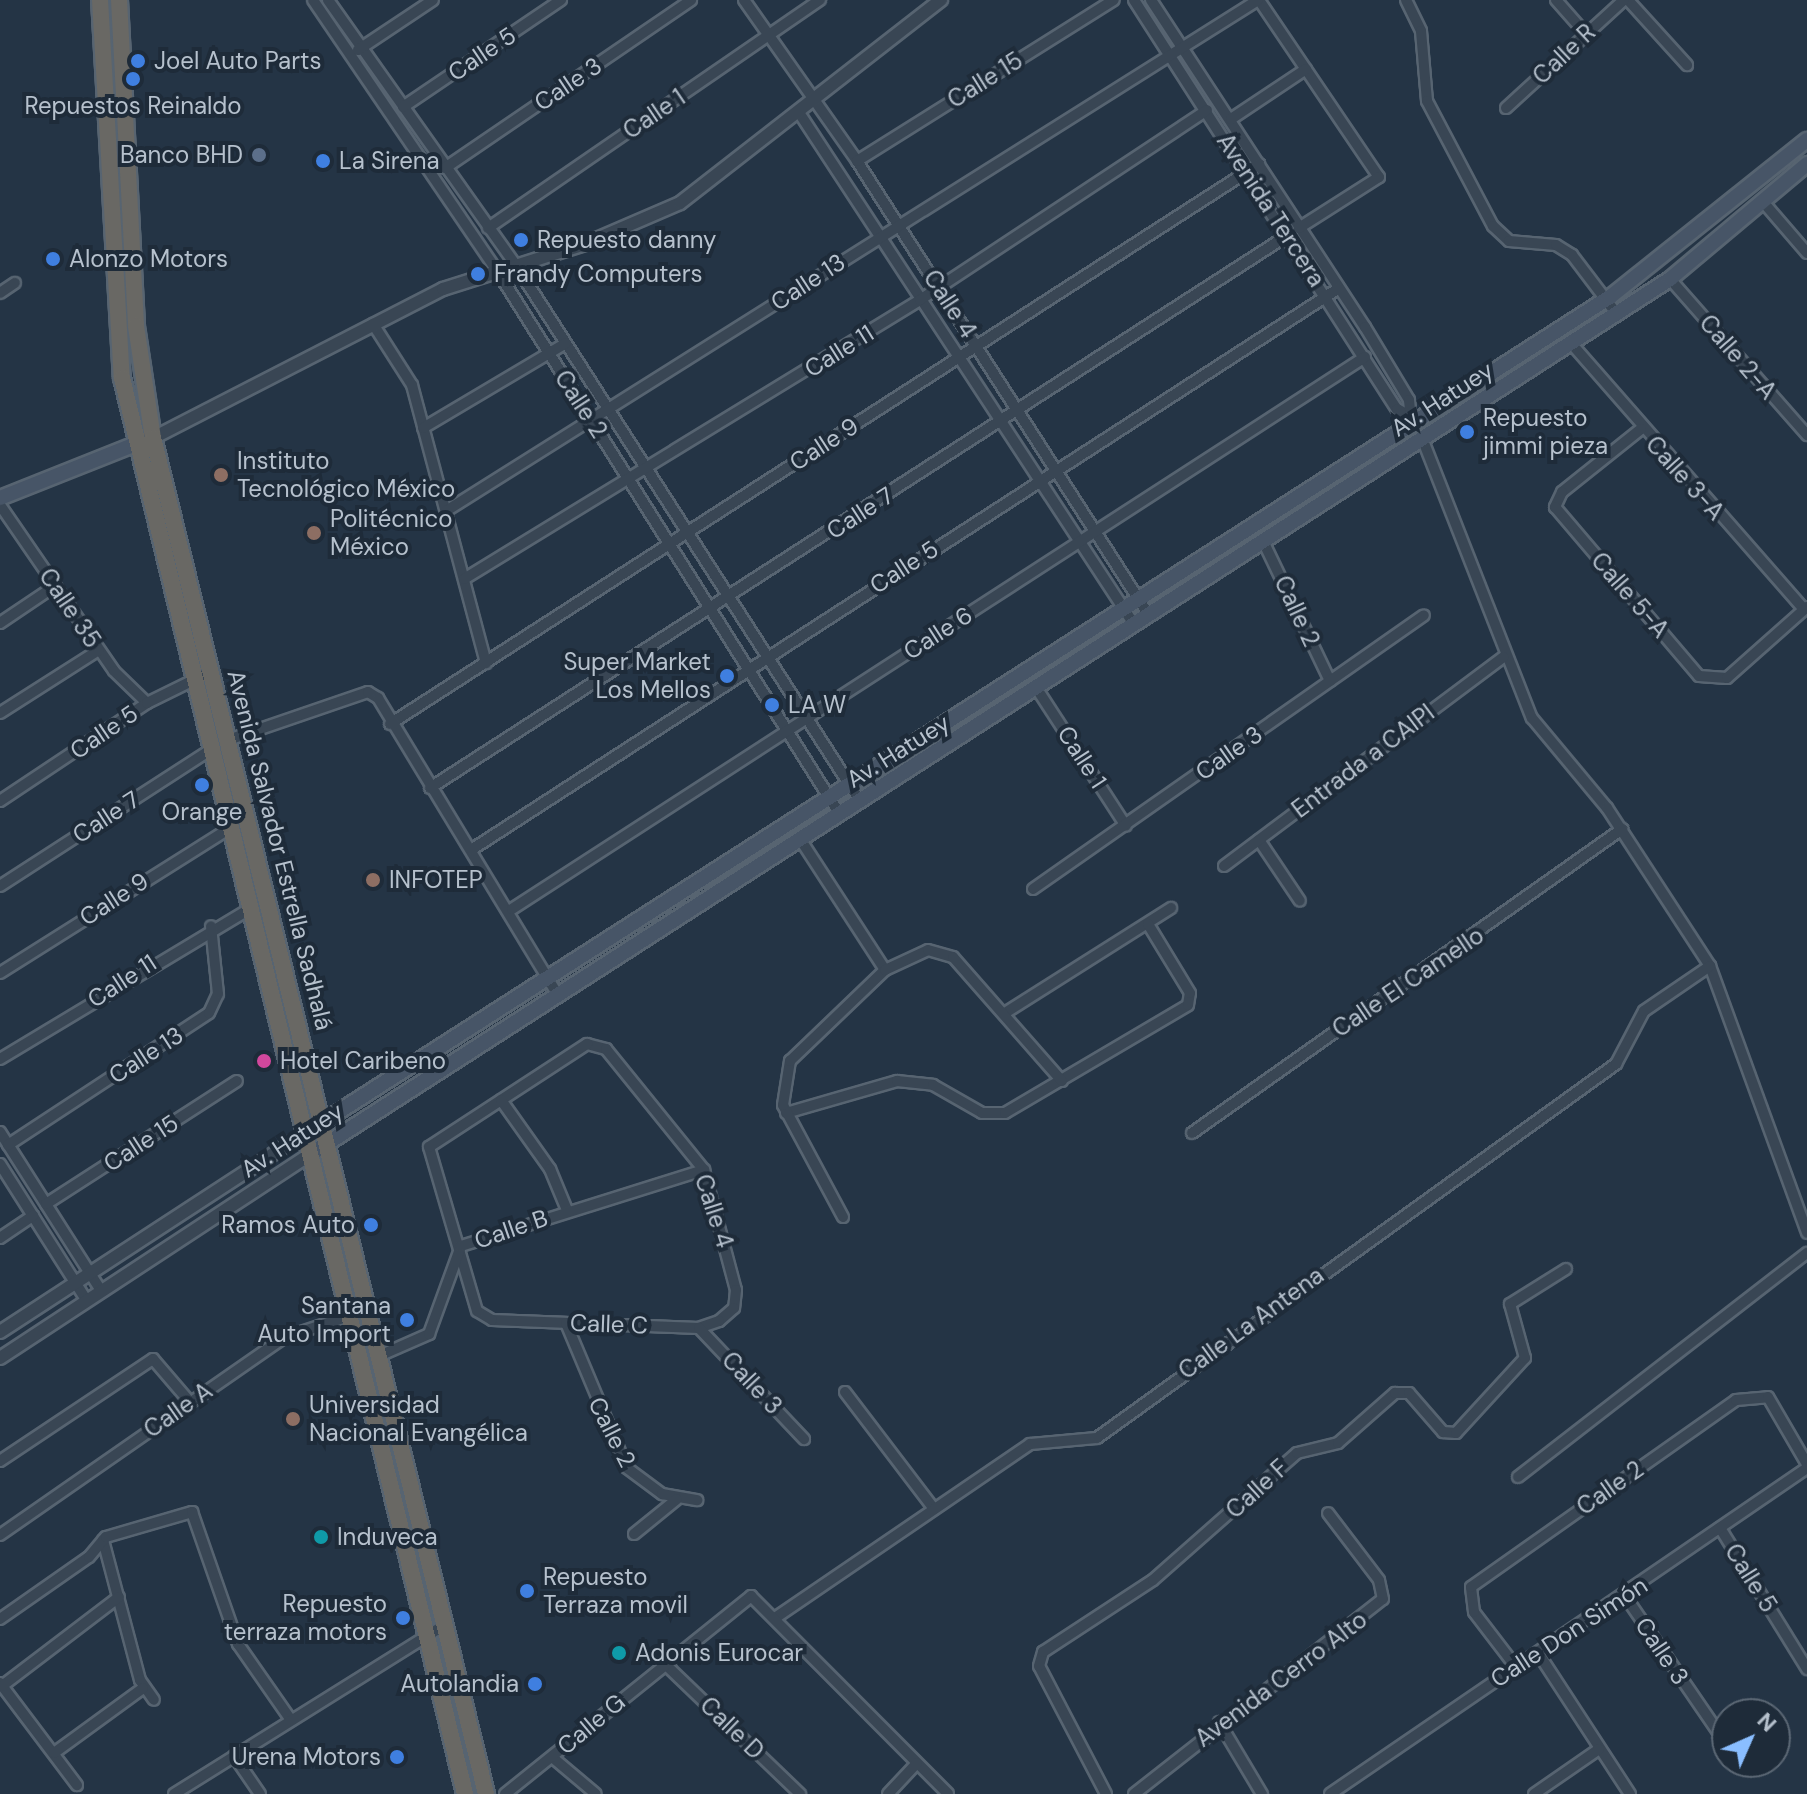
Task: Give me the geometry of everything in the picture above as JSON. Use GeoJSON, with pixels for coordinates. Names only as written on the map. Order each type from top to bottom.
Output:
{"type":"FeatureCollection","features":[{"type":"Feature","properties":{"kind":"highway","name":"Avenida Salvador Estrella Sadhalá"},"geometry":{"type":"LineString","coordinates":[[100,0],[114,313],[136,444],[465,1794]]}},
{"type":"Feature","properties":{"kind":"highway","name":"Avenida Salvador Estrella Sadhalá"},"geometry":{"type":"LineString","coordinates":[[119,0],[136,326],[153,438],[486,1794]]}},
{"type":"Feature","properties":{"kind":"main road","name":"Av. Hatuey"},"geometry":{"type":"LineString","coordinates":[[304,1134],[1139,600],[1412,419],[1607,299],[1807,140]]}},
{"type":"Feature","properties":{"kind":"main road","name":"Av. Hatuey"},"geometry":{"type":"LineString","coordinates":[[309,1155],[1670,279],[1807,164]]}},
{"type":"Feature","properties":{"kind":"main road"},"geometry":{"type":"LineString","coordinates":[[0,498],[153,438]]}},
{"type":"Feature","properties":{"kind":"street","name":"Calle 2"},"geometry":{"type":"LineString","coordinates":[[313,0],[496,269],[671,542],[839,813]]}},
{"type":"Feature","properties":{"kind":"street","name":"Calle 2"},"geometry":{"type":"LineString","coordinates":[[328,0],[515,264],[690,531],[766,657],[860,801]]}},
{"type":"Feature","properties":{"kind":"street"},"geometry":{"type":"LineString","coordinates":[[351,55],[433,0]]}},
{"type":"Feature","properties":{"kind":"street","name":"Calle 5"},"geometry":{"type":"LineString","coordinates":[[403,107],[561,0]]}},
{"type":"Feature","properties":{"kind":"street","name":"Calle 3"},"geometry":{"type":"LineString","coordinates":[[445,168],[691,0]]}},
{"type":"Feature","properties":{"kind":"street","name":"Calle 4"},"geometry":{"type":"LineString","coordinates":[[744,0],[857,161],[940,287],[1148,614]]}},
{"type":"Feature","properties":{"kind":"street","name":"Calle 1"},"geometry":{"type":"LineString","coordinates":[[488,228],[820,0]]}},
{"type":"Feature","properties":{"kind":"street"},"geometry":{"type":"LineString","coordinates":[[153,438],[373,324],[496,269],[680,203],[941,0]]}},
{"type":"Feature","properties":{"kind":"street","name":"Calle 15"},"geometry":{"type":"LineString","coordinates":[[857,161],[1114,0]]}},
{"type":"Feature","properties":{"kind":"street","name":"Avenida Tercera"},"geometry":{"type":"LineString","coordinates":[[1134,0],[1170,51],[1397,409],[1412,419]]}},
{"type":"Feature","properties":{"kind":"street","name":"Avenida Tercera"},"geometry":{"type":"LineString","coordinates":[[1151,0],[1183,44],[1409,400],[1412,419]]}},
{"type":"Feature","properties":{"kind":"street"},"geometry":{"type":"LineString","coordinates":[[1258,0],[1379,177],[1299,228]]}},
{"type":"Feature","properties":{"kind":"street","name":"Calle 13"},"geometry":{"type":"LineString","coordinates":[[446,511],[592,422],[1170,51],[1258,0]]}},
{"type":"Feature","properties":{"kind":"street"},"geometry":{"type":"LineString","coordinates":[[1406,0],[1421,31],[1427,101],[1493,226],[1509,241],[1556,245],[1572,255],[1616,313]]}},
{"type":"Feature","properties":{"kind":"street"},"geometry":{"type":"LineString","coordinates":[[1556,0],[1586,34]]}},
{"type":"Feature","properties":{"kind":"street"},"geometry":{"type":"LineString","coordinates":[[1626,0],[1687,65]]}},
{"type":"Feature","properties":{"kind":"street","name":"Calle R"},"geometry":{"type":"LineString","coordinates":[[1506,108],[1626,0]]}},
{"type":"Feature","properties":{"kind":"street"},"geometry":{"type":"LineString","coordinates":[[1231,119],[1306,69]]}},
{"type":"Feature","properties":{"kind":"street","name":"Calle 11"},"geometry":{"type":"LineString","coordinates":[[464,579],[650,469],[920,300],[1207,110]]}},
{"type":"Feature","properties":{"kind":"street","name":"Calle 4"},"geometry":{"type":"LineString","coordinates":[[798,111],[998,422],[1133,623]]}},
{"type":"Feature","properties":{"kind":"street","name":"Calle 9"},"geometry":{"type":"LineString","coordinates":[[390,724],[1259,164]]}},
{"type":"Feature","properties":{"kind":"street"},"geometry":{"type":"LineString","coordinates":[[456,210],[469,202]]}},
{"type":"Feature","properties":{"kind":"street"},"geometry":{"type":"LineString","coordinates":[[1764,203],[1807,253]]}},
{"type":"Feature","properties":{"kind":"street","name":"Calle 7"},"geometry":{"type":"LineString","coordinates":[[430,788],[712,610],[1017,408],[1288,235]]}},
{"type":"Feature","properties":{"kind":"street","name":"Calle 2-A"},"geometry":{"type":"LineString","coordinates":[[1670,279],[1807,435]]}},
{"type":"Feature","properties":{"kind":"street"},"geometry":{"type":"LineString","coordinates":[[0,293],[15,283]]}},
{"type":"Feature","properties":{"kind":"street","name":"Calle 5"},"geometry":{"type":"LineString","coordinates":[[471,850],[1339,288]]}},
{"type":"Feature","properties":{"kind":"street"},"geometry":{"type":"LineString","coordinates":[[373,324],[410,379],[486,663]]}},
{"type":"Feature","properties":{"kind":"street","name":"Calle 3-A"},"geometry":{"type":"LineString","coordinates":[[1570,342],[1641,429],[1806,608]]}},
{"type":"Feature","properties":{"kind":"street"},"geometry":{"type":"LineString","coordinates":[[423,428],[566,343]]}},
{"type":"Feature","properties":{"kind":"street","name":"Calle 6"},"geometry":{"type":"LineString","coordinates":[[512,909],[1365,357]]}},
{"type":"Feature","properties":{"kind":"street","name":"Calle 5-A"},"geometry":{"type":"LineString","coordinates":[[1641,429],[1555,502],[1699,676],[1712,682],[1727,678],[1806,608]]}},
{"type":"Feature","properties":{"kind":"street"},"geometry":{"type":"LineString","coordinates":[[1422,438],[1503,657],[1532,718],[1622,829],[1710,966],[1802,1202],[1807,1233]]}},
{"type":"Feature","properties":{"kind":"street","name":"Calle 35"},"geometry":{"type":"LineString","coordinates":[[0,505],[99,650],[147,703]]}},
{"type":"Feature","properties":{"kind":"street","name":"Calle 2"},"geometry":{"type":"LineString","coordinates":[[1263,541],[1330,681]]}},
{"type":"Feature","properties":{"kind":"street"},"geometry":{"type":"LineString","coordinates":[[0,608],[4,620],[55,586]]}},
{"type":"Feature","properties":{"kind":"street","name":"Calle 3"},"geometry":{"type":"LineString","coordinates":[[1033,889],[1424,615]]}},
{"type":"Feature","properties":{"kind":"street"},"geometry":{"type":"LineString","coordinates":[[0,713],[99,650]]}},
{"type":"Feature","properties":{"kind":"street","name":"Entrada a CAIPI"},"geometry":{"type":"LineString","coordinates":[[1224,866],[1503,657]]}},
{"type":"Feature","properties":{"kind":"street","name":"Calle 5"},"geometry":{"type":"LineString","coordinates":[[0,801],[147,703],[194,676],[212,671]]}},
{"type":"Feature","properties":{"kind":"street","name":"Calle 1"},"geometry":{"type":"LineString","coordinates":[[1037,689],[1126,826]]}},
{"type":"Feature","properties":{"kind":"street"},"geometry":{"type":"LineString","coordinates":[[228,740],[368,692],[512,909],[557,994]]}},
{"type":"Feature","properties":{"kind":"street","name":"Calle 7"},"geometry":{"type":"LineString","coordinates":[[0,886],[212,749]]}},
{"type":"Feature","properties":{"kind":"street","name":"Calle 9"},"geometry":{"type":"LineString","coordinates":[[0,973],[230,828]]}},
{"type":"Feature","properties":{"kind":"street","name":"Calle El Camello"},"geometry":{"type":"LineString","coordinates":[[1192,1133],[1622,829]]}},
{"type":"Feature","properties":{"kind":"street"},"geometry":{"type":"LineString","coordinates":[[800,839],[885,970]]}},
{"type":"Feature","properties":{"kind":"street"},"geometry":{"type":"LineString","coordinates":[[1259,840],[1300,901]]}},
{"type":"Feature","properties":{"kind":"street"},"geometry":{"type":"LineString","coordinates":[[1008,1011],[1171,908]]}},
{"type":"Feature","properties":{"kind":"street","name":"Calle 11"},"geometry":{"type":"LineString","coordinates":[[0,1059],[211,926],[248,910]]}},
{"type":"Feature","properties":{"kind":"street"},"geometry":{"type":"LineString","coordinates":[[786,1113],[897,1081],[943,1088],[995,1114],[1062,1081],[1191,1000],[1148,924]]}},
{"type":"Feature","properties":{"kind":"street","name":"Calle 13"},"geometry":{"type":"LineString","coordinates":[[8,1145],[209,1013],[218,994],[211,926]]}},
{"type":"Feature","properties":{"kind":"street"},"geometry":{"type":"LineString","coordinates":[[843,1217],[786,1113],[790,1061],[885,970],[911,955],[944,952],[1008,1011],[1062,1081]]}},
{"type":"Feature","properties":{"kind":"street","name":"Calle La Antena"},"geometry":{"type":"LineString","coordinates":[[775,1618],[1030,1444],[1097,1438],[1616,1064],[1639,1016],[1710,966]]}},
{"type":"Feature","properties":{"kind":"street","name":"Calle 4"},"geometry":{"type":"LineString","coordinates":[[501,1100],[578,1047],[606,1049],[704,1170],[734,1274],[734,1308],[699,1328]]}},
{"type":"Feature","properties":{"kind":"street","name":"Calle 15"},"geometry":{"type":"LineString","coordinates":[[46,1204],[237,1081]]}},
{"type":"Feature","properties":{"kind":"street"},"geometry":{"type":"LineString","coordinates":[[461,1246],[429,1147],[501,1100],[550,1169],[567,1210]]}},
{"type":"Feature","properties":{"kind":"street"},"geometry":{"type":"LineString","coordinates":[[0,1132],[100,1289]]}},
{"type":"Feature","properties":{"kind":"street","name":"Av. Hatuey"},"geometry":{"type":"LineString","coordinates":[[0,1332],[304,1134]]}},
{"type":"Feature","properties":{"kind":"street","name":"Av. Hatuey"},"geometry":{"type":"LineString","coordinates":[[0,1358],[85,1298],[309,1155]]}},
{"type":"Feature","properties":{"kind":"street"},"geometry":{"type":"LineString","coordinates":[[0,1164],[85,1298]]}},
{"type":"Feature","properties":{"kind":"street","name":"Calle B"},"geometry":{"type":"LineString","coordinates":[[379,1356],[429,1334],[461,1246],[567,1210],[704,1170]]}},
{"type":"Feature","properties":{"kind":"street"},"geometry":{"type":"LineString","coordinates":[[0,1238],[33,1216]]}},
{"type":"Feature","properties":{"kind":"street","name":"Calle C"},"geometry":{"type":"LineString","coordinates":[[461,1246],[480,1315],[566,1323],[699,1328]]}},
{"type":"Feature","properties":{"kind":"street"},"geometry":{"type":"LineString","coordinates":[[1518,1477],[1807,1253]]}},
{"type":"Feature","properties":{"kind":"street","name":"Calle F"},"geometry":{"type":"LineString","coordinates":[[1106,1794],[1039,1666],[1043,1652],[1153,1580],[1297,1453],[1338,1443],[1395,1393],[1409,1393],[1443,1432],[1456,1433],[1525,1358],[1510,1304],[1566,1269]]}},
{"type":"Feature","properties":{"kind":"street","name":"Calle A"},"geometry":{"type":"LineString","coordinates":[[0,1535],[283,1338],[368,1309]]}},
{"type":"Feature","properties":{"kind":"street","name":"Calle 2"},"geometry":{"type":"LineString","coordinates":[[566,1323],[627,1468],[677,1499],[697,1500]]}},
{"type":"Feature","properties":{"kind":"street","name":"Calle 3"},"geometry":{"type":"LineString","coordinates":[[699,1328],[804,1439]]}},
{"type":"Feature","properties":{"kind":"street"},"geometry":{"type":"LineString","coordinates":[[0,1461],[153,1359],[189,1401]]}},
{"type":"Feature","properties":{"kind":"street"},"geometry":{"type":"LineString","coordinates":[[845,1392],[934,1509]]}},
{"type":"Feature","properties":{"kind":"street","name":"Calle 2"},"geometry":{"type":"LineString","coordinates":[[1516,1667],[1474,1612],[1471,1587],[1723,1409],[1746,1395],[1768,1397],[1807,1466]]}},
{"type":"Feature","properties":{"kind":"street","name":"Calle Don Simón"},"geometry":{"type":"LineString","coordinates":[[1330,1794],[1516,1667],[1540,1656],[1807,1466]]}},
{"type":"Feature","properties":{"kind":"street"},"geometry":{"type":"LineString","coordinates":[[634,1534],[677,1499]]}},
{"type":"Feature","properties":{"kind":"street"},"geometry":{"type":"LineString","coordinates":[[0,1619],[103,1540],[195,1513],[238,1644],[291,1720]]}},
{"type":"Feature","properties":{"kind":"street","name":"Avenida Cerro Alto"},"geometry":{"type":"LineString","coordinates":[[1134,1794],[1219,1722],[1383,1599],[1379,1580],[1328,1513]]}},
{"type":"Feature","properties":{"kind":"street","name":"Calle 5"},"geometry":{"type":"LineString","coordinates":[[1720,1528],[1807,1669]]}},
{"type":"Feature","properties":{"kind":"street"},"geometry":{"type":"LineString","coordinates":[[103,1540],[143,1688],[154,1700]]}},
{"type":"Feature","properties":{"kind":"street","name":"Calle G"},"geometry":{"type":"LineString","coordinates":[[505,1794],[751,1596],[775,1618]]}},
{"type":"Feature","properties":{"kind":"street","name":"Calle 3"},"geometry":{"type":"LineString","coordinates":[[1625,1596],[1711,1722]]}},
{"type":"Feature","properties":{"kind":"street"},"geometry":{"type":"LineString","coordinates":[[77,1785],[1,1684],[119,1597]]}},
{"type":"Feature","properties":{"kind":"street"},"geometry":{"type":"LineString","coordinates":[[775,1618],[948,1794]]}},
{"type":"Feature","properties":{"kind":"street"},"geometry":{"type":"LineString","coordinates":[[174,1794],[189,1790],[234,1756],[444,1625]]}},
{"type":"Feature","properties":{"kind":"street"},"geometry":{"type":"LineString","coordinates":[[1540,1656],[1630,1794]]}},
{"type":"Feature","properties":{"kind":"street","name":"Calle D"},"geometry":{"type":"LineString","coordinates":[[664,1663],[800,1794]]}},
{"type":"Feature","properties":{"kind":"street"},"geometry":{"type":"LineString","coordinates":[[54,1753],[143,1688]]}},
{"type":"Feature","properties":{"kind":"street"},"geometry":{"type":"LineString","coordinates":[[1219,1722],[1262,1794]]}},
{"type":"Feature","properties":{"kind":"street"},"geometry":{"type":"LineString","coordinates":[[1534,1794],[1599,1749]]}},
{"type":"Feature","properties":{"kind":"street"},"geometry":{"type":"LineString","coordinates":[[234,1756],[260,1794]]}},
{"type":"Feature","properties":{"kind":"street"},"geometry":{"type":"LineString","coordinates":[[552,1757],[596,1794]]}},
{"type":"Feature","properties":{"kind":"street"},"geometry":{"type":"LineString","coordinates":[[888,1794],[917,1763]]}},
{"type":"Feature","properties":{"kind":"place","name":"Joel Auto Parts"},"geometry":{"type":"Point","coordinates":[138,61]}},
{"type":"Feature","properties":{"kind":"place","name":"Repuestos Reinaldo"},"geometry":{"type":"Point","coordinates":[133,79]}},
{"type":"Feature","properties":{"kind":"place","name":"Banco BHD"},"geometry":{"type":"Point","coordinates":[259,155]}},
{"type":"Feature","properties":{"kind":"place","name":"La Sirena"},"geometry":{"type":"Point","coordinates":[323,161]}},
{"type":"Feature","properties":{"kind":"place","name":"Repuesto danny"},"geometry":{"type":"Point","coordinates":[521,240]}},
{"type":"Feature","properties":{"kind":"place","name":"Alonzo Motors"},"geometry":{"type":"Point","coordinates":[53,259]}},
{"type":"Feature","properties":{"kind":"place","name":"Frandy Computers"},"geometry":{"type":"Point","coordinates":[478,274]}},
{"type":"Feature","properties":{"kind":"place","name":"Repuesto jimmi pieza"},"geometry":{"type":"Point","coordinates":[1467,432]}},
{"type":"Feature","properties":{"kind":"place","name":"Instituto Tecnológico México"},"geometry":{"type":"Point","coordinates":[221,475]}},
{"type":"Feature","properties":{"kind":"place","name":"Politécnico México"},"geometry":{"type":"Point","coordinates":[314,533]}},
{"type":"Feature","properties":{"kind":"place","name":"Super Market Los Mellos"},"geometry":{"type":"Point","coordinates":[727,676]}},
{"type":"Feature","properties":{"kind":"place","name":"LA W"},"geometry":{"type":"Point","coordinates":[772,705]}},
{"type":"Feature","properties":{"kind":"place","name":"Orange"},"geometry":{"type":"Point","coordinates":[202,785]}},
{"type":"Feature","properties":{"kind":"place","name":"INFOTEP"},"geometry":{"type":"Point","coordinates":[373,880]}},
{"type":"Feature","properties":{"kind":"place","name":"Hotel Caribeno"},"geometry":{"type":"Point","coordinates":[264,1061]}},
{"type":"Feature","properties":{"kind":"place","name":"Ramos Auto"},"geometry":{"type":"Point","coordinates":[371,1225]}},
{"type":"Feature","properties":{"kind":"place","name":"Santana Auto Import"},"geometry":{"type":"Point","coordinates":[407,1320]}},
{"type":"Feature","properties":{"kind":"place","name":"Universidad Nacional Evangélica"},"geometry":{"type":"Point","coordinates":[293,1419]}},
{"type":"Feature","properties":{"kind":"place","name":"Induveca"},"geometry":{"type":"Point","coordinates":[321,1537]}},
{"type":"Feature","properties":{"kind":"place","name":"Repuesto Terraza movil"},"geometry":{"type":"Point","coordinates":[527,1591]}},
{"type":"Feature","properties":{"kind":"place","name":"Repuesto terraza motors"},"geometry":{"type":"Point","coordinates":[403,1618]}},
{"type":"Feature","properties":{"kind":"place","name":"Adonis Eurocar"},"geometry":{"type":"Point","coordinates":[619,1653]}},
{"type":"Feature","properties":{"kind":"place","name":"Autolandia"},"geometry":{"type":"Point","coordinates":[535,1684]}},
{"type":"Feature","properties":{"kind":"place","name":"Urena Motors"},"geometry":{"type":"Point","coordinates":[397,1757]}}]}
